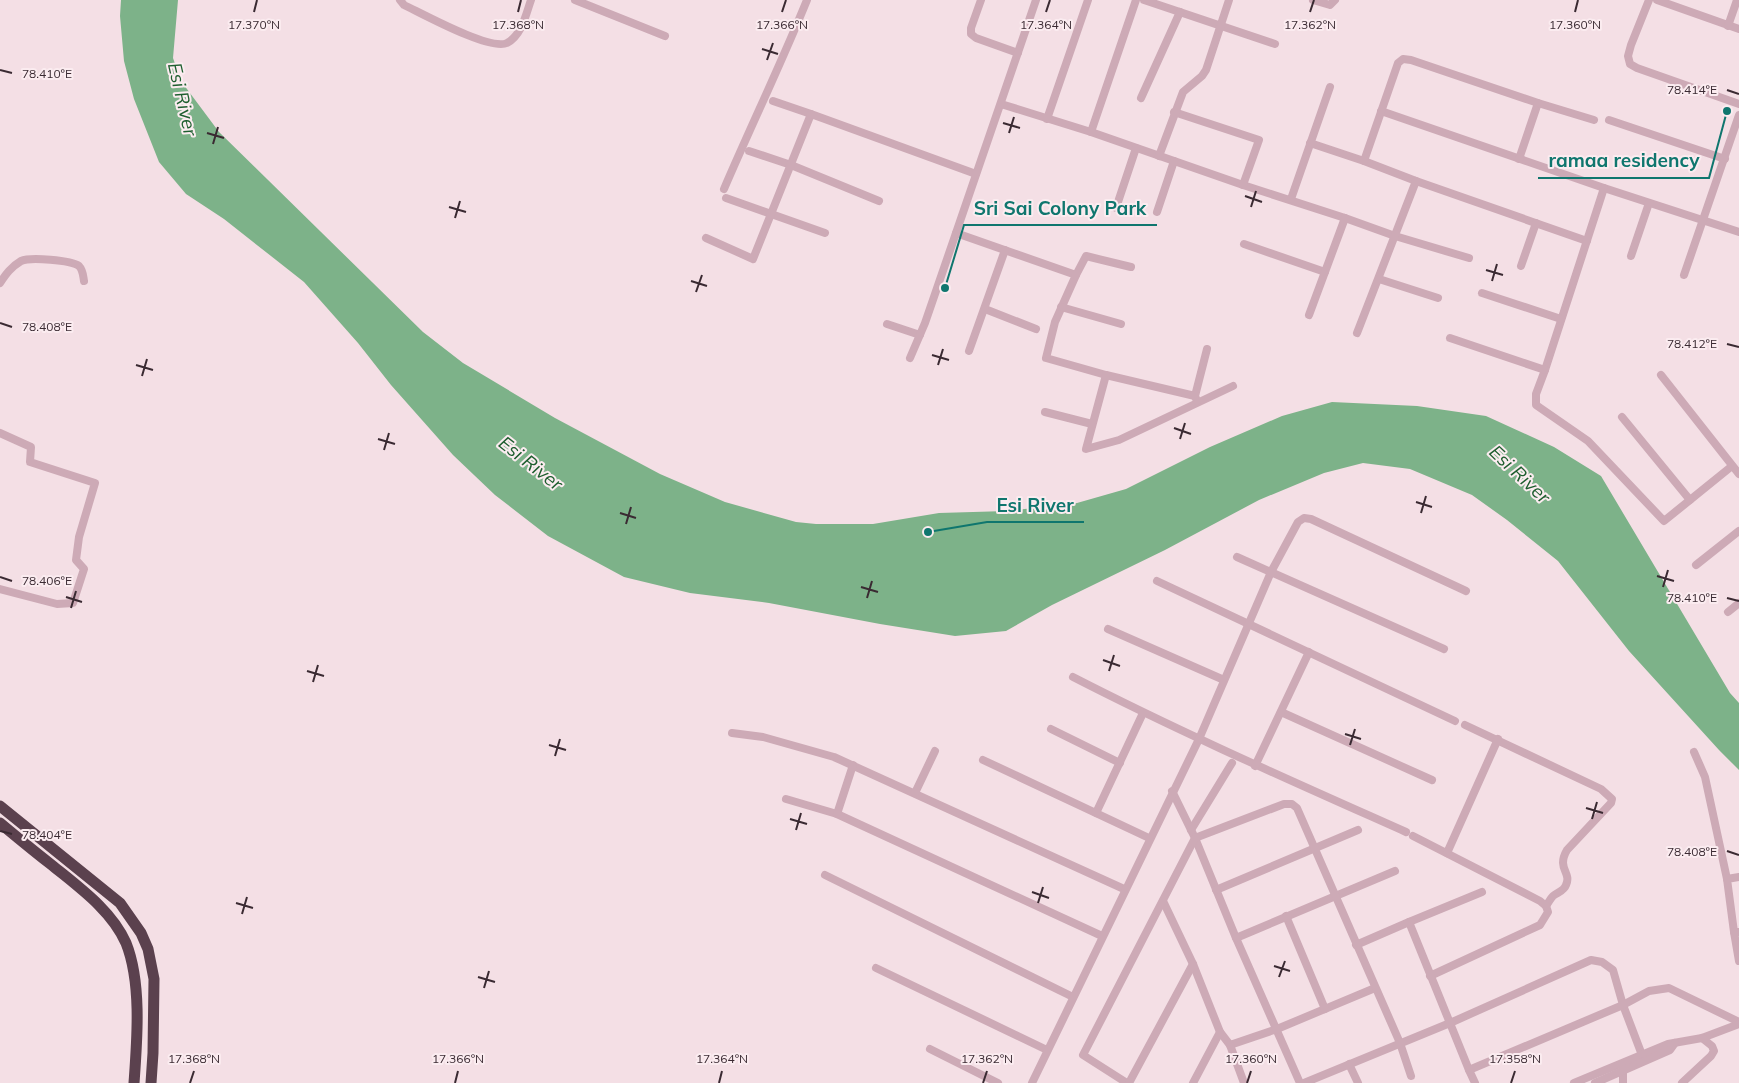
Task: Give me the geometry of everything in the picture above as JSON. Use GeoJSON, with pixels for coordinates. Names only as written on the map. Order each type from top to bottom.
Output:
{"type":"FeatureCollection","features":[{"type":"Feature","properties":{"kind":"highway"},"geometry":{"type":"LineString","coordinates":[[0,806],[120,903],[140,933],[148,949],[154,979],[151,1083]]}},
{"type":"Feature","properties":{"kind":"highway"},"geometry":{"type":"LineString","coordinates":[[0,823],[86,893],[120,932],[131,957],[136,984],[134,1083]]}},
{"type":"Feature","properties":{"kind":"street"},"geometry":{"type":"LineString","coordinates":[[400,0],[404,5],[478,40],[496,44],[507,43],[518,34],[531,0]]}},
{"type":"Feature","properties":{"kind":"street"},"geometry":{"type":"LineString","coordinates":[[575,0],[665,36]]}},
{"type":"Feature","properties":{"kind":"street"},"geometry":{"type":"LineString","coordinates":[[724,189],[770,82],[782,61],[807,0]]}},
{"type":"Feature","properties":{"kind":"street"},"geometry":{"type":"LineString","coordinates":[[981,0],[971,34],[976,38],[1018,53]]}},
{"type":"Feature","properties":{"kind":"street"},"geometry":{"type":"LineString","coordinates":[[910,358],[956,233],[1036,0]]}},
{"type":"Feature","properties":{"kind":"street"},"geometry":{"type":"LineString","coordinates":[[1047,119],[1088,0]]}},
{"type":"Feature","properties":{"kind":"street"},"geometry":{"type":"LineString","coordinates":[[1091,132],[1136,0]]}},
{"type":"Feature","properties":{"kind":"street"},"geometry":{"type":"LineString","coordinates":[[1144,0],[1275,44]]}},
{"type":"Feature","properties":{"kind":"street"},"geometry":{"type":"LineString","coordinates":[[1159,156],[1183,92],[1202,76],[1206,70],[1229,0]]}},
{"type":"Feature","properties":{"kind":"street"},"geometry":{"type":"LineString","coordinates":[[1313,0],[1330,5],[1335,0]]}},
{"type":"Feature","properties":{"kind":"street"},"geometry":{"type":"LineString","coordinates":[[1649,0],[1631,45],[1628,56],[1630,64],[1739,104]]}},
{"type":"Feature","properties":{"kind":"street"},"geometry":{"type":"LineString","coordinates":[[1659,0],[1739,30]]}},
{"type":"Feature","properties":{"kind":"street"},"geometry":{"type":"LineString","coordinates":[[1728,26],[1737,0]]}},
{"type":"Feature","properties":{"kind":"street"},"geometry":{"type":"LineString","coordinates":[[1141,98],[1180,12]]}},
{"type":"Feature","properties":{"kind":"street"},"geometry":{"type":"LineString","coordinates":[[1364,161],[1398,63],[1403,59],[1594,120]]}},
{"type":"Feature","properties":{"kind":"street"},"geometry":{"type":"LineString","coordinates":[[1290,199],[1330,87]]}},
{"type":"Feature","properties":{"kind":"street"},"geometry":{"type":"LineString","coordinates":[[773,101],[976,174]]}},
{"type":"Feature","properties":{"kind":"street"},"geometry":{"type":"LineString","coordinates":[[1519,159],[1538,103]]}},
{"type":"Feature","properties":{"kind":"street"},"geometry":{"type":"LineString","coordinates":[[1001,104],[1091,132],[1395,236],[1469,258]]}},
{"type":"Feature","properties":{"kind":"street"},"geometry":{"type":"LineString","coordinates":[[1381,111],[1604,188],[1739,232]]}},
{"type":"Feature","properties":{"kind":"street"},"geometry":{"type":"LineString","coordinates":[[1174,112],[1259,140],[1243,185]]}},
{"type":"Feature","properties":{"kind":"street"},"geometry":{"type":"LineString","coordinates":[[706,238],[753,259],[811,114]]}},
{"type":"Feature","properties":{"kind":"street"},"geometry":{"type":"LineString","coordinates":[[1684,275],[1739,115]]}},
{"type":"Feature","properties":{"kind":"street"},"geometry":{"type":"LineString","coordinates":[[1609,120],[1724,159]]}},
{"type":"Feature","properties":{"kind":"street"},"geometry":{"type":"LineString","coordinates":[[1310,143],[1587,240]]}},
{"type":"Feature","properties":{"kind":"street"},"geometry":{"type":"LineString","coordinates":[[1116,208],[1136,148]]}},
{"type":"Feature","properties":{"kind":"street"},"geometry":{"type":"LineString","coordinates":[[749,151],[791,165],[879,200]]}},
{"type":"Feature","properties":{"kind":"street"},"geometry":{"type":"LineString","coordinates":[[1157,212],[1174,161]]}},
{"type":"Feature","properties":{"kind":"street"},"geometry":{"type":"LineString","coordinates":[[1357,333],[1416,181]]}},
{"type":"Feature","properties":{"kind":"street"},"geometry":{"type":"LineString","coordinates":[[1604,188],[1536,394],[1536,405],[1588,441],[1664,521],[1732,466]]}},
{"type":"Feature","properties":{"kind":"street"},"geometry":{"type":"LineString","coordinates":[[726,198],[825,233]]}},
{"type":"Feature","properties":{"kind":"street"},"geometry":{"type":"LineString","coordinates":[[1631,256],[1649,202]]}},
{"type":"Feature","properties":{"kind":"street"},"geometry":{"type":"LineString","coordinates":[[1309,316],[1345,218]]}},
{"type":"Feature","properties":{"kind":"street"},"geometry":{"type":"LineString","coordinates":[[1521,266],[1536,223]]}},
{"type":"Feature","properties":{"kind":"street"},"geometry":{"type":"LineString","coordinates":[[956,233],[1076,275]]}},
{"type":"Feature","properties":{"kind":"street"},"geometry":{"type":"LineString","coordinates":[[1244,244],[1325,272]]}},
{"type":"Feature","properties":{"kind":"street"},"geometry":{"type":"LineString","coordinates":[[969,351],[1005,250]]}},
{"type":"Feature","properties":{"kind":"street"},"geometry":{"type":"LineString","coordinates":[[1131,268],[1086,256],[1055,322],[1046,358],[1196,400]]}},
{"type":"Feature","properties":{"kind":"street"},"geometry":{"type":"LineString","coordinates":[[0,283],[10,268],[24,260],[72,263],[83,271],[84,280]]}},
{"type":"Feature","properties":{"kind":"street"},"geometry":{"type":"LineString","coordinates":[[1379,279],[1438,298]]}},
{"type":"Feature","properties":{"kind":"street"},"geometry":{"type":"LineString","coordinates":[[1482,293],[1561,319]]}},
{"type":"Feature","properties":{"kind":"street"},"geometry":{"type":"LineString","coordinates":[[1061,307],[1121,324]]}},
{"type":"Feature","properties":{"kind":"street"},"geometry":{"type":"LineString","coordinates":[[985,309],[1036,329]]}},
{"type":"Feature","properties":{"kind":"street"},"geometry":{"type":"LineString","coordinates":[[887,324],[920,335]]}},
{"type":"Feature","properties":{"kind":"street"},"geometry":{"type":"LineString","coordinates":[[1450,338],[1545,370]]}},
{"type":"Feature","properties":{"kind":"street"},"geometry":{"type":"LineString","coordinates":[[1196,400],[1207,349]]}},
{"type":"Feature","properties":{"kind":"street"},"geometry":{"type":"LineString","coordinates":[[1106,375],[1086,449],[1119,440],[1196,400],[1233,386]]}},
{"type":"Feature","properties":{"kind":"street"},"geometry":{"type":"LineString","coordinates":[[1661,375],[1739,474]]}},
{"type":"Feature","properties":{"kind":"street"},"geometry":{"type":"LineString","coordinates":[[1045,412],[1092,424]]}},
{"type":"Feature","properties":{"kind":"street"},"geometry":{"type":"LineString","coordinates":[[1622,417],[1690,500]]}},
{"type":"Feature","properties":{"kind":"street"},"geometry":{"type":"LineString","coordinates":[[0,433],[31,447],[30,462],[95,483],[79,537],[76,560],[84,569],[73,603],[57,604],[0,589]]}},
{"type":"Feature","properties":{"kind":"street"},"geometry":{"type":"LineString","coordinates":[[1032,1083],[1198,739],[1271,572],[1298,522],[1304,518],[1310,519],[1466,591]]}},
{"type":"Feature","properties":{"kind":"street"},"geometry":{"type":"LineString","coordinates":[[1696,565],[1739,531]]}},
{"type":"Feature","properties":{"kind":"street"},"geometry":{"type":"LineString","coordinates":[[1237,557],[1444,649]]}},
{"type":"Feature","properties":{"kind":"street"},"geometry":{"type":"LineString","coordinates":[[1157,581],[1455,720]]}},
{"type":"Feature","properties":{"kind":"street"},"geometry":{"type":"LineString","coordinates":[[1728,612],[1739,603]]}},
{"type":"Feature","properties":{"kind":"street"},"geometry":{"type":"LineString","coordinates":[[1108,629],[1224,680]]}},
{"type":"Feature","properties":{"kind":"street"},"geometry":{"type":"LineString","coordinates":[[1255,766],[1309,652]]}},
{"type":"Feature","properties":{"kind":"street"},"geometry":{"type":"LineString","coordinates":[[1072,677],[1255,766],[1409,834],[1546,906],[1548,912],[1540,925],[1430,976]]}},
{"type":"Feature","properties":{"kind":"street"},"geometry":{"type":"LineString","coordinates":[[1281,712],[1432,780]]}},
{"type":"Feature","properties":{"kind":"street"},"geometry":{"type":"LineString","coordinates":[[1096,813],[1143,713]]}},
{"type":"Feature","properties":{"kind":"street"},"geometry":{"type":"LineString","coordinates":[[1465,725],[1601,789],[1612,799],[1611,803],[1567,850],[1563,857],[1563,868],[1567,875],[1567,883],[1564,889],[1551,898],[1546,906]]}},
{"type":"Feature","properties":{"kind":"street"},"geometry":{"type":"LineString","coordinates":[[1051,729],[1120,763]]}},
{"type":"Feature","properties":{"kind":"street"},"geometry":{"type":"LineString","coordinates":[[732,733],[763,737],[834,757],[1124,889]]}},
{"type":"Feature","properties":{"kind":"street"},"geometry":{"type":"LineString","coordinates":[[1447,853],[1498,739]]}},
{"type":"Feature","properties":{"kind":"street"},"geometry":{"type":"LineString","coordinates":[[915,793],[935,751]]}},
{"type":"Feature","properties":{"kind":"street"},"geometry":{"type":"LineString","coordinates":[[1694,752],[1705,777],[1727,879],[1737,932],[1739,961]]}},
{"type":"Feature","properties":{"kind":"street"},"geometry":{"type":"LineString","coordinates":[[983,760],[1149,838]]}},
{"type":"Feature","properties":{"kind":"street"},"geometry":{"type":"LineString","coordinates":[[1191,830],[1232,762]]}},
{"type":"Feature","properties":{"kind":"street"},"geometry":{"type":"LineString","coordinates":[[837,814],[853,765]]}},
{"type":"Feature","properties":{"kind":"street"},"geometry":{"type":"LineString","coordinates":[[1172,791],[1195,838],[1236,938],[1302,1083],[1450,1023],[1591,960],[1602,962],[1613,970],[1623,1005],[1642,1055]]}},
{"type":"Feature","properties":{"kind":"street"},"geometry":{"type":"LineString","coordinates":[[786,799],[837,814],[1102,936]]}},
{"type":"Feature","properties":{"kind":"street"},"geometry":{"type":"LineString","coordinates":[[1193,964],[1128,1083],[1083,1055],[1195,838],[1284,804],[1292,804],[1297,808],[1376,988],[1400,1043],[1411,1076]]}},
{"type":"Feature","properties":{"kind":"street"},"geometry":{"type":"LineString","coordinates":[[1216,890],[1358,830]]}},
{"type":"Feature","properties":{"kind":"street"},"geometry":{"type":"LineString","coordinates":[[1236,938],[1395,871]]}},
{"type":"Feature","properties":{"kind":"street"},"geometry":{"type":"LineString","coordinates":[[825,874],[1073,997]]}},
{"type":"Feature","properties":{"kind":"street"},"geometry":{"type":"LineString","coordinates":[[1727,879],[1739,877]]}},
{"type":"Feature","properties":{"kind":"street"},"geometry":{"type":"LineString","coordinates":[[1356,945],[1482,892]]}},
{"type":"Feature","properties":{"kind":"street"},"geometry":{"type":"LineString","coordinates":[[1163,901],[1193,964],[1220,1032],[1230,1045],[1244,1083]]}},
{"type":"Feature","properties":{"kind":"street"},"geometry":{"type":"LineString","coordinates":[[1286,916],[1325,1009]]}},
{"type":"Feature","properties":{"kind":"street"},"geometry":{"type":"LineString","coordinates":[[1409,922],[1475,1083]]}},
{"type":"Feature","properties":{"kind":"street"},"geometry":{"type":"LineString","coordinates":[[876,968],[1047,1050]]}},
{"type":"Feature","properties":{"kind":"street"},"geometry":{"type":"LineString","coordinates":[[1230,1045],[1277,1029],[1376,988]]}},
{"type":"Feature","properties":{"kind":"street"},"geometry":{"type":"LineString","coordinates":[[1470,1070],[1623,1005],[1649,991],[1669,988],[1739,1023]]}},
{"type":"Feature","properties":{"kind":"street"},"geometry":{"type":"LineString","coordinates":[[1574,1083],[1668,1044],[1702,1038],[1739,1023]]}},
{"type":"Feature","properties":{"kind":"street"},"geometry":{"type":"LineString","coordinates":[[1193,1083],[1220,1032]]}},
{"type":"Feature","properties":{"kind":"street"},"geometry":{"type":"LineString","coordinates":[[1682,1083],[1714,1051],[1712,1046],[1702,1038]]}},
{"type":"Feature","properties":{"kind":"street"},"geometry":{"type":"LineString","coordinates":[[1595,1083],[1670,1050],[1675,1043]]}},
{"type":"Feature","properties":{"kind":"street"},"geometry":{"type":"LineString","coordinates":[[930,1049],[998,1083]]}},
{"type":"Feature","properties":{"kind":"street"},"geometry":{"type":"LineString","coordinates":[[1349,1064],[1358,1083]]}},
{"type":"Feature","properties":{"kind":"street"},"geometry":{"type":"LineString","coordinates":[[1623,1071],[1624,1083]]}},
{"type":"Feature","properties":{"kind":"water"},"geometry":{"type":"Polygon","coordinates":[[[121,0],[178,0],[173,58],[181,81],[219,132],[423,332],[463,363],[555,418],[660,474],[725,502],[796,522],[816,524],[873,524],[939,513],[1007,511],[1077,503],[1126,489],[1210,447],[1282,416],[1332,402],[1417,406],[1486,416],[1554,447],[1601,476],[1730,693],[1739,703],[1739,770],[1629,651],[1558,561],[1472,495],[1410,469],[1363,463],[1324,473],[1259,500],[1165,550],[1052,605],[1006,631],[955,636],[769,603],[690,593],[624,577],[548,536],[495,495],[453,455],[304,282],[224,219],[186,194],[159,162],[134,99],[124,61],[120,16],[121,0]]]}},
{"type":"Feature","properties":{"kind":"place","name":"ramaa residency"},"geometry":{"type":"Point","coordinates":[1727,111]}},
{"type":"Feature","properties":{"kind":"place","name":"Sri Sai Colony Park"},"geometry":{"type":"Point","coordinates":[945,288]}},
{"type":"Feature","properties":{"kind":"place","name":"Esi River"},"geometry":{"type":"Point","coordinates":[928,532]}}]}
